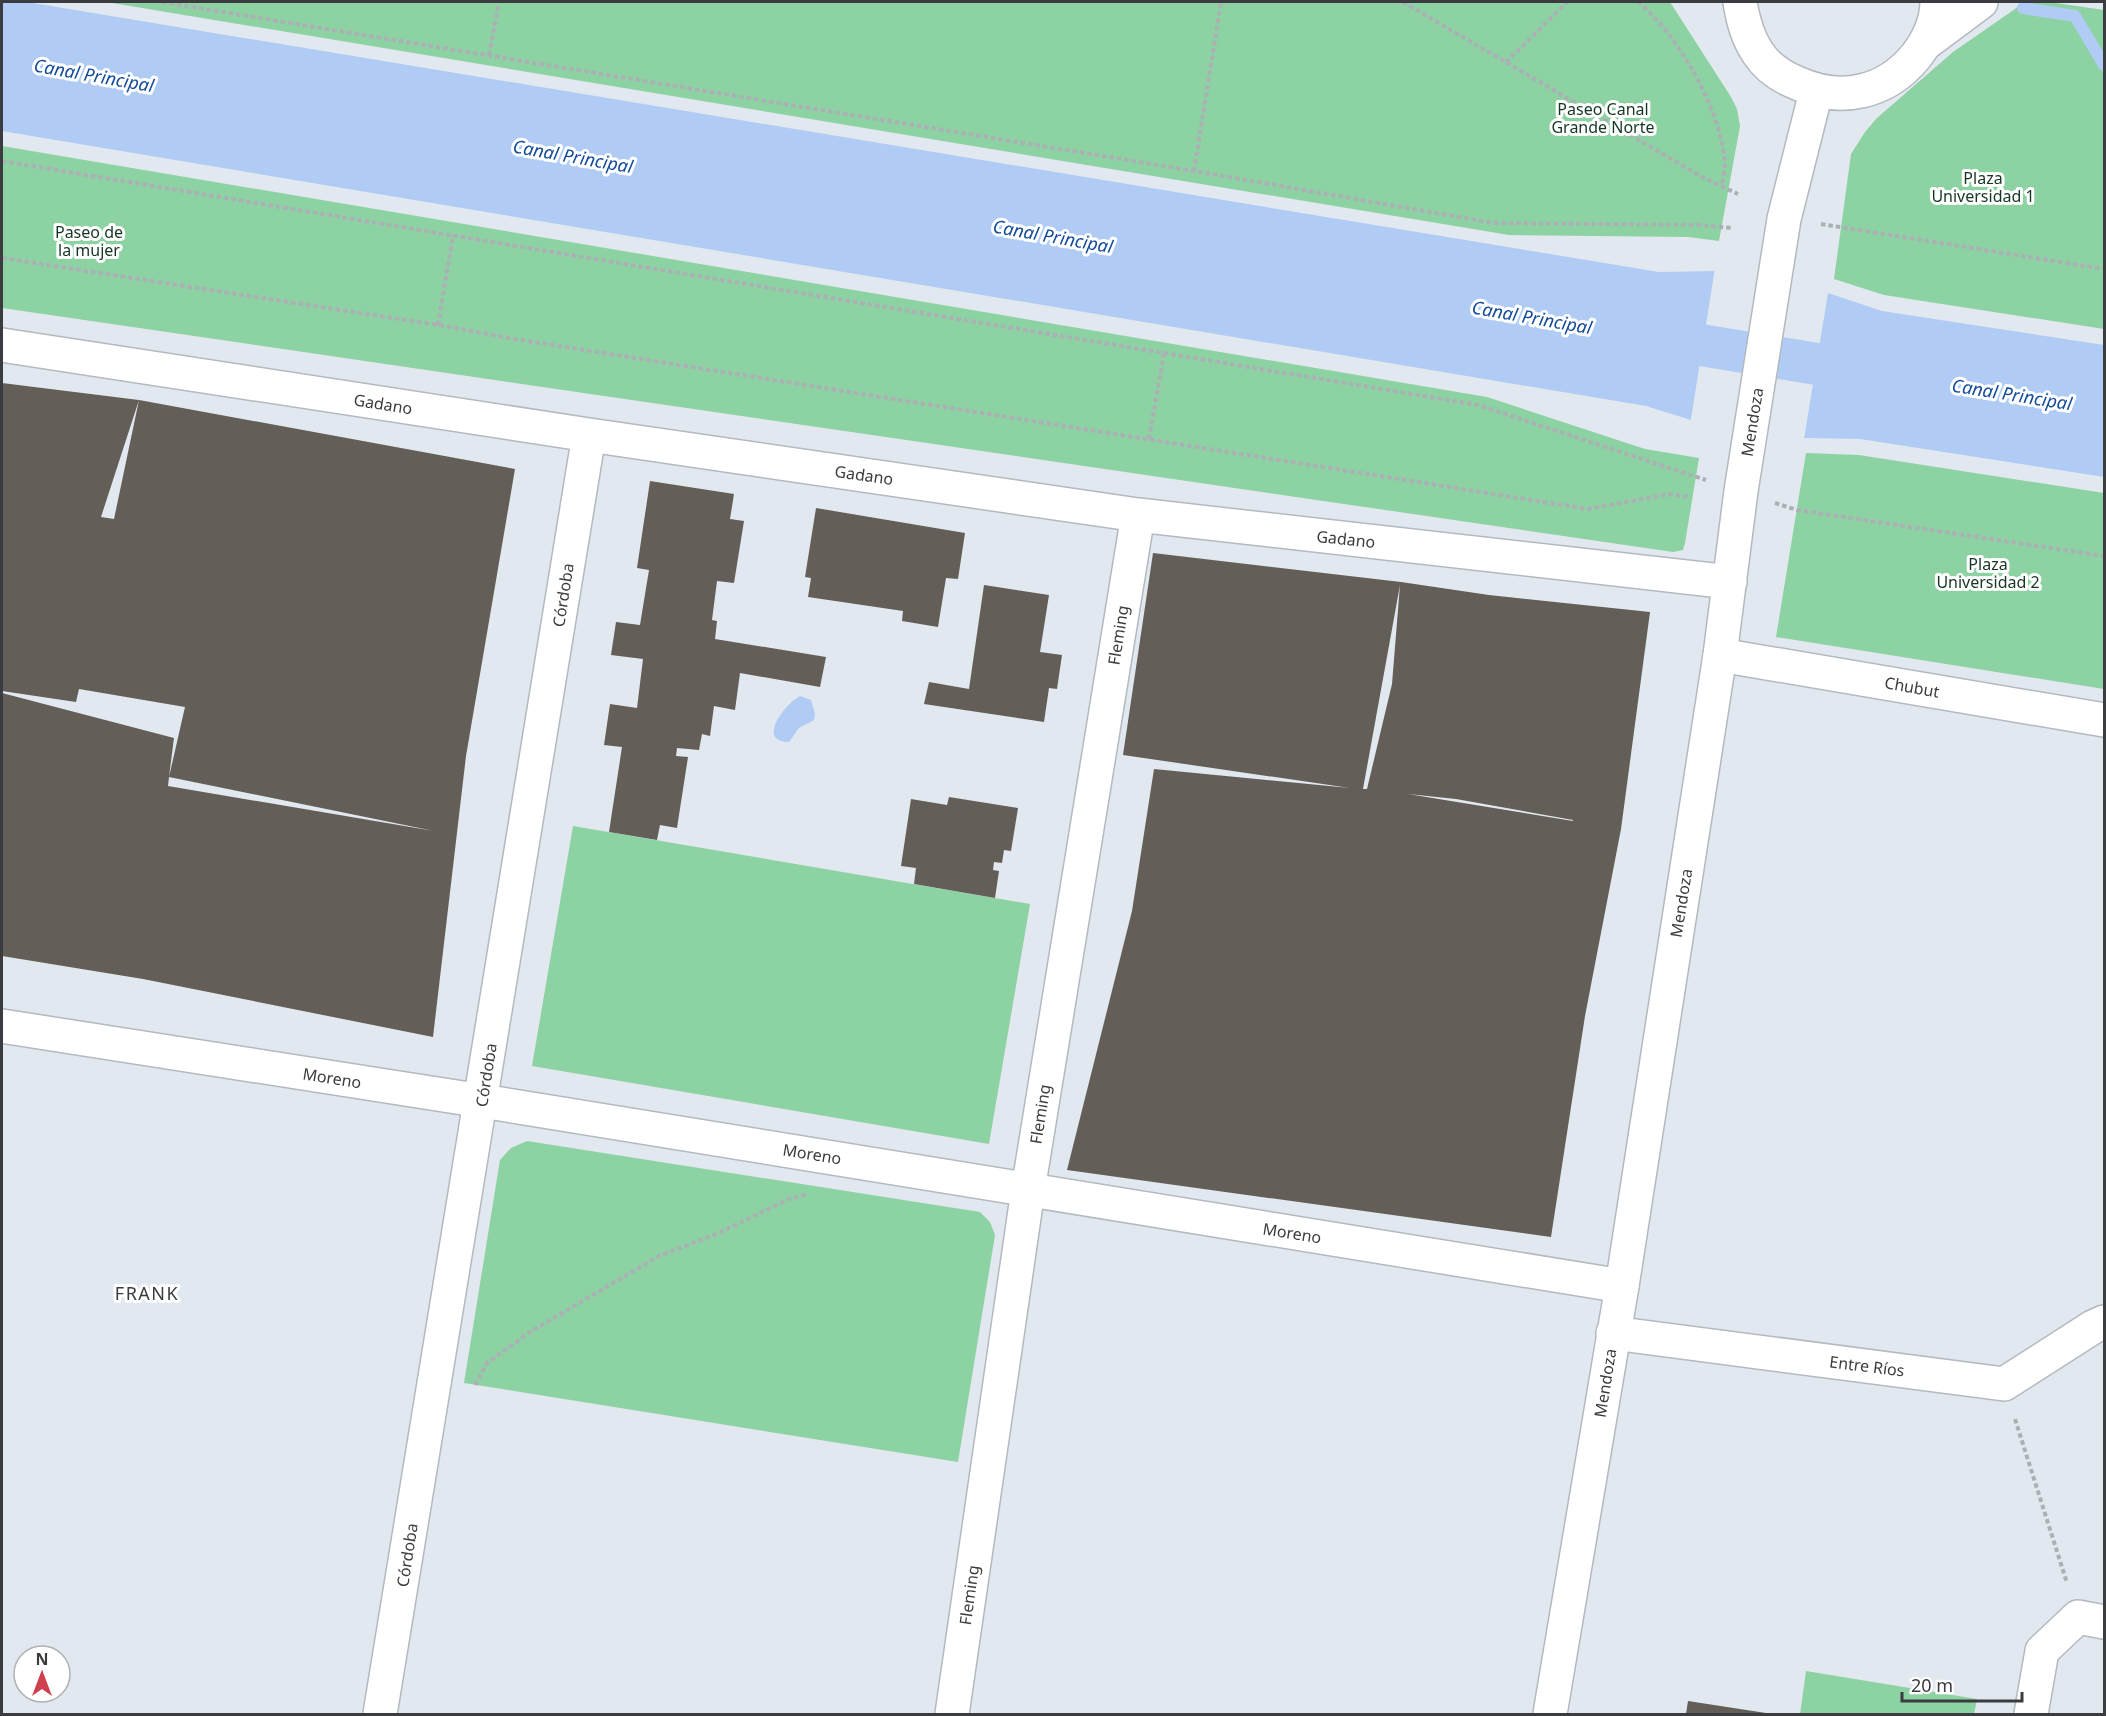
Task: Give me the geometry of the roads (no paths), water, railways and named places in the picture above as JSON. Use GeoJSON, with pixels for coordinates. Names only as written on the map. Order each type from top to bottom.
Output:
{"type":"FeatureCollection","features":[{"type":"Feature","properties":{"kind":"street"},"geometry":{"type":"LineString","coordinates":[[1740,2],[1744,26],[1759,54],[1782,76],[1816,92],[1843,94],[1877,87],[1905,69],[1926,43],[1981,2]]}},
{"type":"Feature","properties":{"kind":"street"},"geometry":{"type":"LineString","coordinates":[[1926,43],[1937,11],[1937,2]]}},
{"type":"Feature","properties":{"kind":"street","name":"Mendoza"},"geometry":{"type":"LineString","coordinates":[[1550,1714],[1622,1286],[1720,655],[1742,491],[1784,219],[1816,92]]}},
{"type":"Feature","properties":{"kind":"street","name":"Gadano"},"geometry":{"type":"LineString","coordinates":[[2,345],[589,435],[1138,515],[1730,582]]}},
{"type":"Feature","properties":{"kind":"street","name":"Córdoba"},"geometry":{"type":"LineString","coordinates":[[381,1714],[589,435]]}},
{"type":"Feature","properties":{"kind":"street","name":"Fleming"},"geometry":{"type":"LineString","coordinates":[[952,1714],[1028,1191],[1138,515]]}},
{"type":"Feature","properties":{"kind":"street","name":"Chubut"},"geometry":{"type":"LineString","coordinates":[[1720,655],[2104,720]]}},
{"type":"Feature","properties":{"kind":"street","name":"Moreno"},"geometry":{"type":"LineString","coordinates":[[2,1026],[482,1101],[1622,1286]]}},
{"type":"Feature","properties":{"kind":"street","name":"Entre Ríos"},"geometry":{"type":"LineString","coordinates":[[1613,1333],[2004,1384],[2104,1322]]}},
{"type":"Feature","properties":{"kind":"street"},"geometry":{"type":"LineString","coordinates":[[2031,1714],[2042,1652],[2091,1620]]}},
{"type":"Feature","properties":{"kind":"water"},"geometry":{"type":"Polygon","coordinates":[[[2,2],[27,2],[1659,272],[1715,271],[1691,420],[1646,406],[2,131],[2,2]]]}},
{"type":"Feature","properties":{"kind":"water"},"geometry":{"type":"Polygon","coordinates":[[[1828,293],[1882,311],[2104,345],[2104,477],[1860,439],[1804,438],[1828,293]]]}},
{"type":"Feature","properties":{"kind":"water"},"geometry":{"type":"Polygon","coordinates":[[[800,696],[811,700],[815,714],[814,720],[799,728],[789,742],[779,740],[774,736],[776,722],[788,706],[800,696]]]}},
{"type":"Feature","properties":{"kind":"waterway"},"geometry":{"type":"LineString","coordinates":[[2023,8],[2075,16],[2104,65]]}},
{"type":"Feature","properties":{"kind":"waterway","name":"Canal Principal"},"geometry":{"type":"LineString","coordinates":[[1646,336],[1872,373]]}},
{"type":"Feature","properties":{"kind":"district","name":"FRANK"},"geometry":{"type":"Point","coordinates":[147,1293]}},
{"type":"Feature","properties":{"kind":"park label","name":"Paseo Canal Grande Norte"},"geometry":{"type":"Point","coordinates":[1603,118]}},
{"type":"Feature","properties":{"kind":"park label","name":"Plaza Universidad 1"},"geometry":{"type":"Point","coordinates":[1983,187]}},
{"type":"Feature","properties":{"kind":"park label","name":"Paseo de la mujer"},"geometry":{"type":"Point","coordinates":[89,241]}},
{"type":"Feature","properties":{"kind":"park label","name":"Plaza Universidad 2"},"geometry":{"type":"Point","coordinates":[1988,573]}}]}
